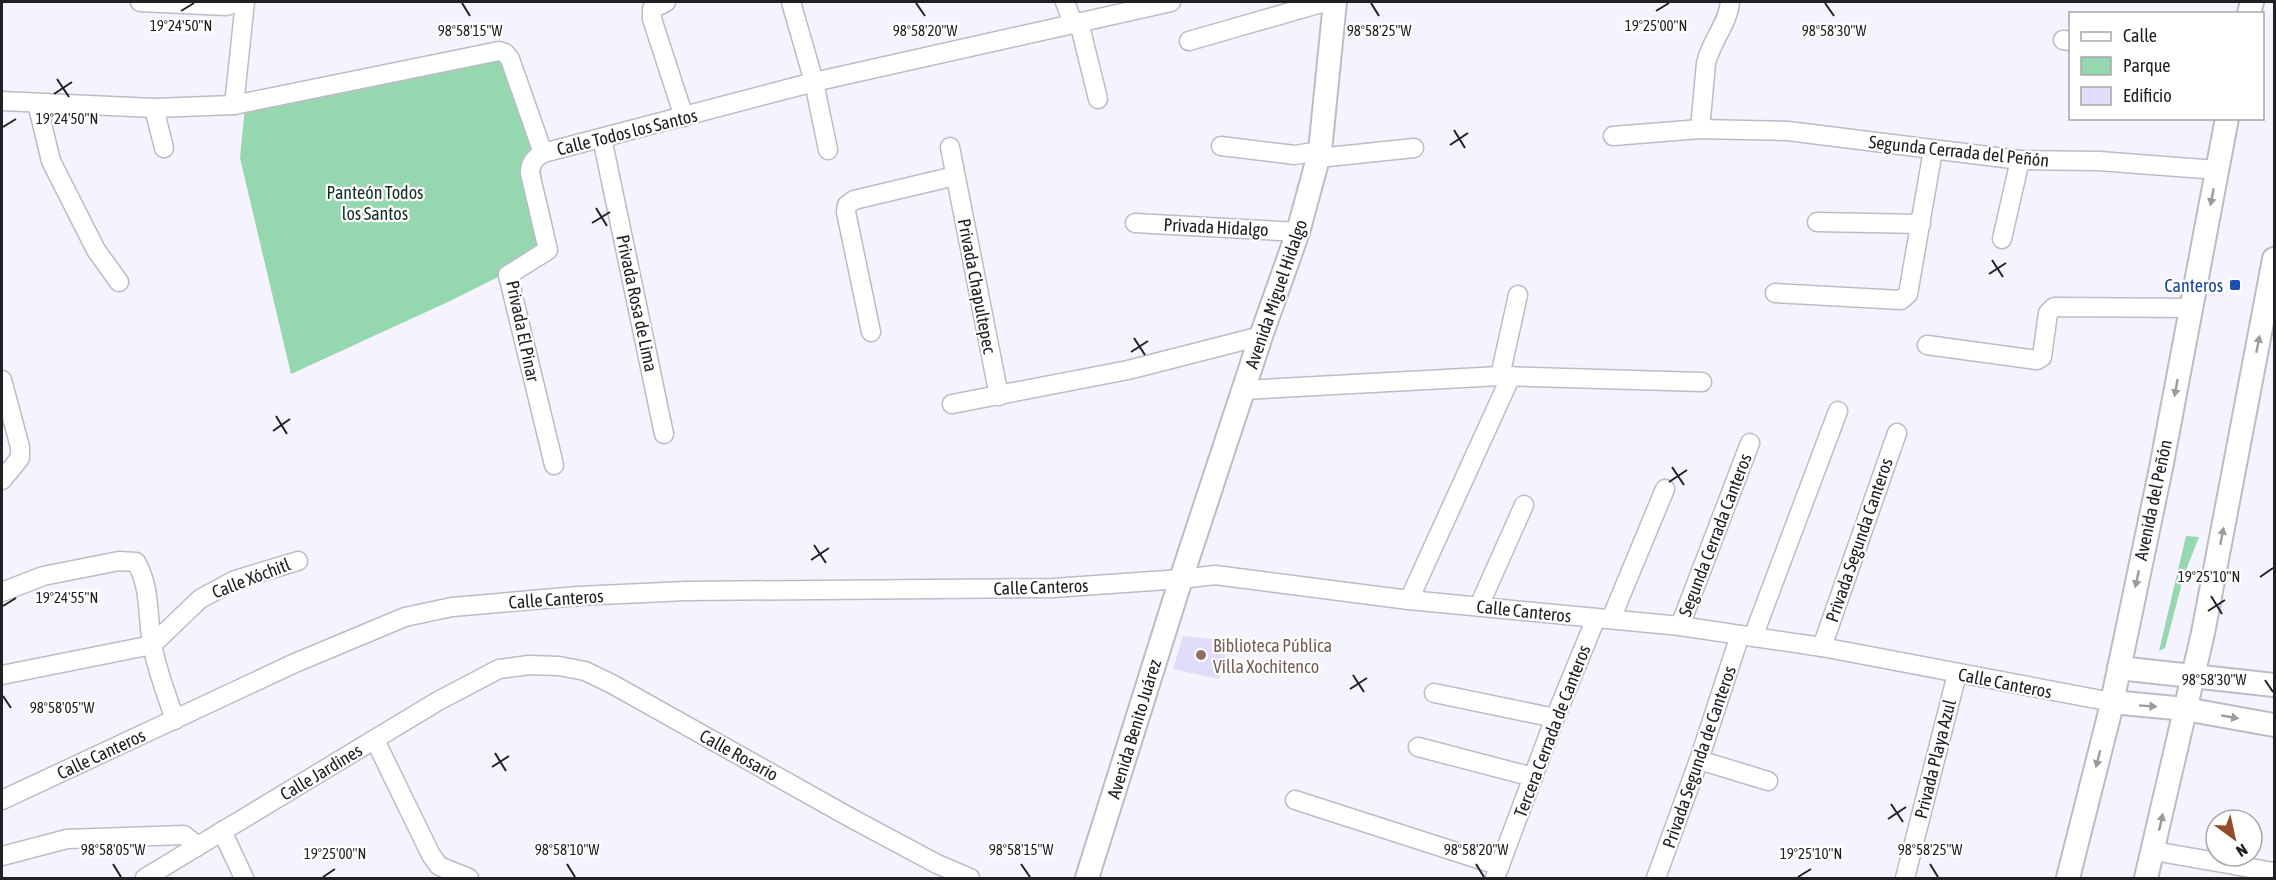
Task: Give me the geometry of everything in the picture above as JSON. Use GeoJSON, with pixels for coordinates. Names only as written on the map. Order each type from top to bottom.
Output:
{"type":"FeatureCollection","features":[{"type":"Feature","properties":{"kind":"main road","name":"Avenida Miguel Hidalgo"},"geometry":{"type":"LineString","coordinates":[[1181,579],[1261,336],[1298,232],[1319,155],[1335,2]]}},
{"type":"Feature","properties":{"kind":"main road","name":"Avenida del Peñón"},"geometry":{"type":"LineString","coordinates":[[2068,879],[2112,702],[2161,468],[2227,120]]}},
{"type":"Feature","properties":{"kind":"main road"},"geometry":{"type":"LineString","coordinates":[[2146,879],[2203,633],[2272,282],[2274,259]]}},
{"type":"Feature","properties":{"kind":"main road","name":"Avenida Benito Juárez"},"geometry":{"type":"LineString","coordinates":[[1087,879],[1181,579]]}},
{"type":"Feature","properties":{"kind":"main road"},"geometry":{"type":"LineString","coordinates":[[2119,668],[2274,685]]}},
{"type":"Feature","properties":{"kind":"main road"},"geometry":{"type":"LineString","coordinates":[[2112,702],[2185,709],[2274,725]]}},
{"type":"Feature","properties":{"kind":"street"},"geometry":{"type":"LineString","coordinates":[[140,2],[226,6],[240,2]]}},
{"type":"Feature","properties":{"kind":"street"},"geometry":{"type":"LineString","coordinates":[[234,105],[245,2]]}},
{"type":"Feature","properties":{"kind":"street"},"geometry":{"type":"LineString","coordinates":[[791,2],[814,82],[828,150]]}},
{"type":"Feature","properties":{"kind":"street"},"geometry":{"type":"LineString","coordinates":[[1065,2],[1076,22],[1098,99]]}},
{"type":"Feature","properties":{"kind":"street","name":"Calle Todos los Santos"},"geometry":{"type":"LineString","coordinates":[[2,101],[154,108],[234,105],[492,51],[505,53],[513,67],[543,153],[814,82],[1171,2]]}},
{"type":"Feature","properties":{"kind":"street"},"geometry":{"type":"LineString","coordinates":[[1189,41],[1324,2]]}},
{"type":"Feature","properties":{"kind":"street"},"geometry":{"type":"LineString","coordinates":[[1700,129],[1708,54],[1730,12],[1730,2]]}},
{"type":"Feature","properties":{"kind":"street"},"geometry":{"type":"LineString","coordinates":[[659,5],[652,19],[684,117]]}},
{"type":"Feature","properties":{"kind":"street"},"geometry":{"type":"LineString","coordinates":[[37,103],[51,161],[96,250],[119,282]]}},
{"type":"Feature","properties":{"kind":"street"},"geometry":{"type":"LineString","coordinates":[[154,108],[164,148]]}},
{"type":"Feature","properties":{"kind":"street","name":"Segunda Cerrada del Peñón"},"geometry":{"type":"LineString","coordinates":[[1613,136],[1700,129],[1788,131],[2020,160],[2099,161],[2217,170]]}},
{"type":"Feature","properties":{"kind":"street","name":"Privada Rosa de Lima"},"geometry":{"type":"LineString","coordinates":[[602,138],[664,434]]}},
{"type":"Feature","properties":{"kind":"street"},"geometry":{"type":"LineString","coordinates":[[1221,146],[1295,155],[1414,148]]}},
{"type":"Feature","properties":{"kind":"street","name":"Privada Chapultepec"},"geometry":{"type":"LineString","coordinates":[[950,147],[999,396]]}},
{"type":"Feature","properties":{"kind":"street"},"geometry":{"type":"LineString","coordinates":[[1775,292],[1904,299],[1908,294],[1933,150]]}},
{"type":"Feature","properties":{"kind":"street","name":"Privada El Pinar"},"geometry":{"type":"LineString","coordinates":[[543,153],[532,163],[530,173],[548,250],[508,274],[554,465]]}},
{"type":"Feature","properties":{"kind":"street"},"geometry":{"type":"LineString","coordinates":[[2002,239],[2020,160]]}},
{"type":"Feature","properties":{"kind":"street"},"geometry":{"type":"LineString","coordinates":[[871,332],[846,212],[847,205],[854,200],[955,176]]}},
{"type":"Feature","properties":{"kind":"street"},"geometry":{"type":"LineString","coordinates":[[1817,222],[1921,224]]}},
{"type":"Feature","properties":{"kind":"street","name":"Privada Hidalgo"},"geometry":{"type":"LineString","coordinates":[[1135,223],[1298,232]]}},
{"type":"Feature","properties":{"kind":"street"},"geometry":{"type":"LineString","coordinates":[[1409,600],[1505,376],[1518,295]]}},
{"type":"Feature","properties":{"kind":"street"},"geometry":{"type":"LineString","coordinates":[[1927,345],[2037,360],[2042,357],[2048,313],[2054,307],[2191,308]]}},
{"type":"Feature","properties":{"kind":"street"},"geometry":{"type":"LineString","coordinates":[[952,404],[1128,370],[1261,336]]}},
{"type":"Feature","properties":{"kind":"street"},"geometry":{"type":"LineString","coordinates":[[1244,390],[1505,376],[1702,382]]}},
{"type":"Feature","properties":{"kind":"street"},"geometry":{"type":"LineString","coordinates":[[2,380],[20,447],[20,458],[2,480]]}},
{"type":"Feature","properties":{"kind":"street","name":"Privada Segunda de Canteros"},"geometry":{"type":"LineString","coordinates":[[1656,879],[1747,636],[1838,411]]}},
{"type":"Feature","properties":{"kind":"street","name":"Privada Segunda Canteros"},"geometry":{"type":"LineString","coordinates":[[1821,647],[1897,433]]}},
{"type":"Feature","properties":{"kind":"street","name":"Segunda Cerrada Canteros"},"geometry":{"type":"LineString","coordinates":[[1680,626],[1750,443]]}},
{"type":"Feature","properties":{"kind":"street","name":"Tercera Cerrada de Canteros"},"geometry":{"type":"LineString","coordinates":[[1497,872],[1555,718],[1665,489]]}},
{"type":"Feature","properties":{"kind":"street"},"geometry":{"type":"LineString","coordinates":[[1479,606],[1524,505]]}},
{"type":"Feature","properties":{"kind":"street"},"geometry":{"type":"LineString","coordinates":[[2,592],[43,576],[119,561],[136,562],[147,589],[152,645],[174,720]]}},
{"type":"Feature","properties":{"kind":"street","name":"Calle Xóchitl"},"geometry":{"type":"LineString","coordinates":[[152,645],[200,598],[235,580],[298,561]]}},
{"type":"Feature","properties":{"kind":"street","name":"Calle Canteros"},"geometry":{"type":"LineString","coordinates":[[2,800],[294,663],[405,617],[452,608],[578,596],[686,591],[1053,588],[1181,579],[1215,574],[1409,600],[1680,626],[1821,647],[2112,702]]}},
{"type":"Feature","properties":{"kind":"street"},"geometry":{"type":"LineString","coordinates":[[2,675],[152,645]]}},
{"type":"Feature","properties":{"kind":"street","name":"Calle Rosario"},"geometry":{"type":"LineString","coordinates":[[499,669],[529,665],[559,666],[585,671],[851,818],[970,879]]}},
{"type":"Feature","properties":{"kind":"street","name":"Calle Jardines"},"geometry":{"type":"LineString","coordinates":[[145,879],[438,701],[499,669]]}},
{"type":"Feature","properties":{"kind":"street","name":"Privada Playa Azul"},"geometry":{"type":"LineString","coordinates":[[1905,879],[1957,674]]}},
{"type":"Feature","properties":{"kind":"street"},"geometry":{"type":"LineString","coordinates":[[1434,693],[1555,718]]}},
{"type":"Feature","properties":{"kind":"street"},"geometry":{"type":"LineString","coordinates":[[375,740],[431,855],[439,866],[468,879]]}},
{"type":"Feature","properties":{"kind":"street"},"geometry":{"type":"LineString","coordinates":[[1418,747],[1533,777]]}},
{"type":"Feature","properties":{"kind":"street"},"geometry":{"type":"LineString","coordinates":[[1699,760],[1768,781]]}},
{"type":"Feature","properties":{"kind":"street"},"geometry":{"type":"LineString","coordinates":[[1295,800],[1497,872]]}},
{"type":"Feature","properties":{"kind":"street"},"geometry":{"type":"LineString","coordinates":[[222,831],[244,879]]}},
{"type":"Feature","properties":{"kind":"street"},"geometry":{"type":"LineString","coordinates":[[2,856],[67,839],[184,835],[198,846]]}},
{"type":"Feature","properties":{"kind":"street"},"geometry":{"type":"LineString","coordinates":[[2154,851],[2274,872]]}},
{"type":"Feature","properties":{"kind":"green space","name":"Panteón Todos los Santos"},"geometry":{"type":"Polygon","coordinates":[[[505,53],[543,153],[541,171],[550,251],[450,301],[291,374],[240,158],[245,106],[505,53]]]}},
{"type":"Feature","properties":{"kind":"green space"},"geometry":{"type":"Polygon","coordinates":[[[2186,536],[2199,537],[2184,575],[2165,648],[2159,651],[2186,536]]]}},
{"type":"Feature","properties":{"kind":"building","name":"Biblioteca Pública Villa Xochitenco"},"geometry":{"type":"Polygon","coordinates":[[[1183,636],[1229,641],[1219,679],[1173,669],[1183,636]]]}},
{"type":"Feature","properties":{"kind":"place","name":"Canteros"},"geometry":{"type":"Point","coordinates":[2235,285]}},
{"type":"Feature","properties":{"kind":"place","name":"Biblioteca Pública Villa Xochitenco"},"geometry":{"type":"Point","coordinates":[1201,655]}}]}
